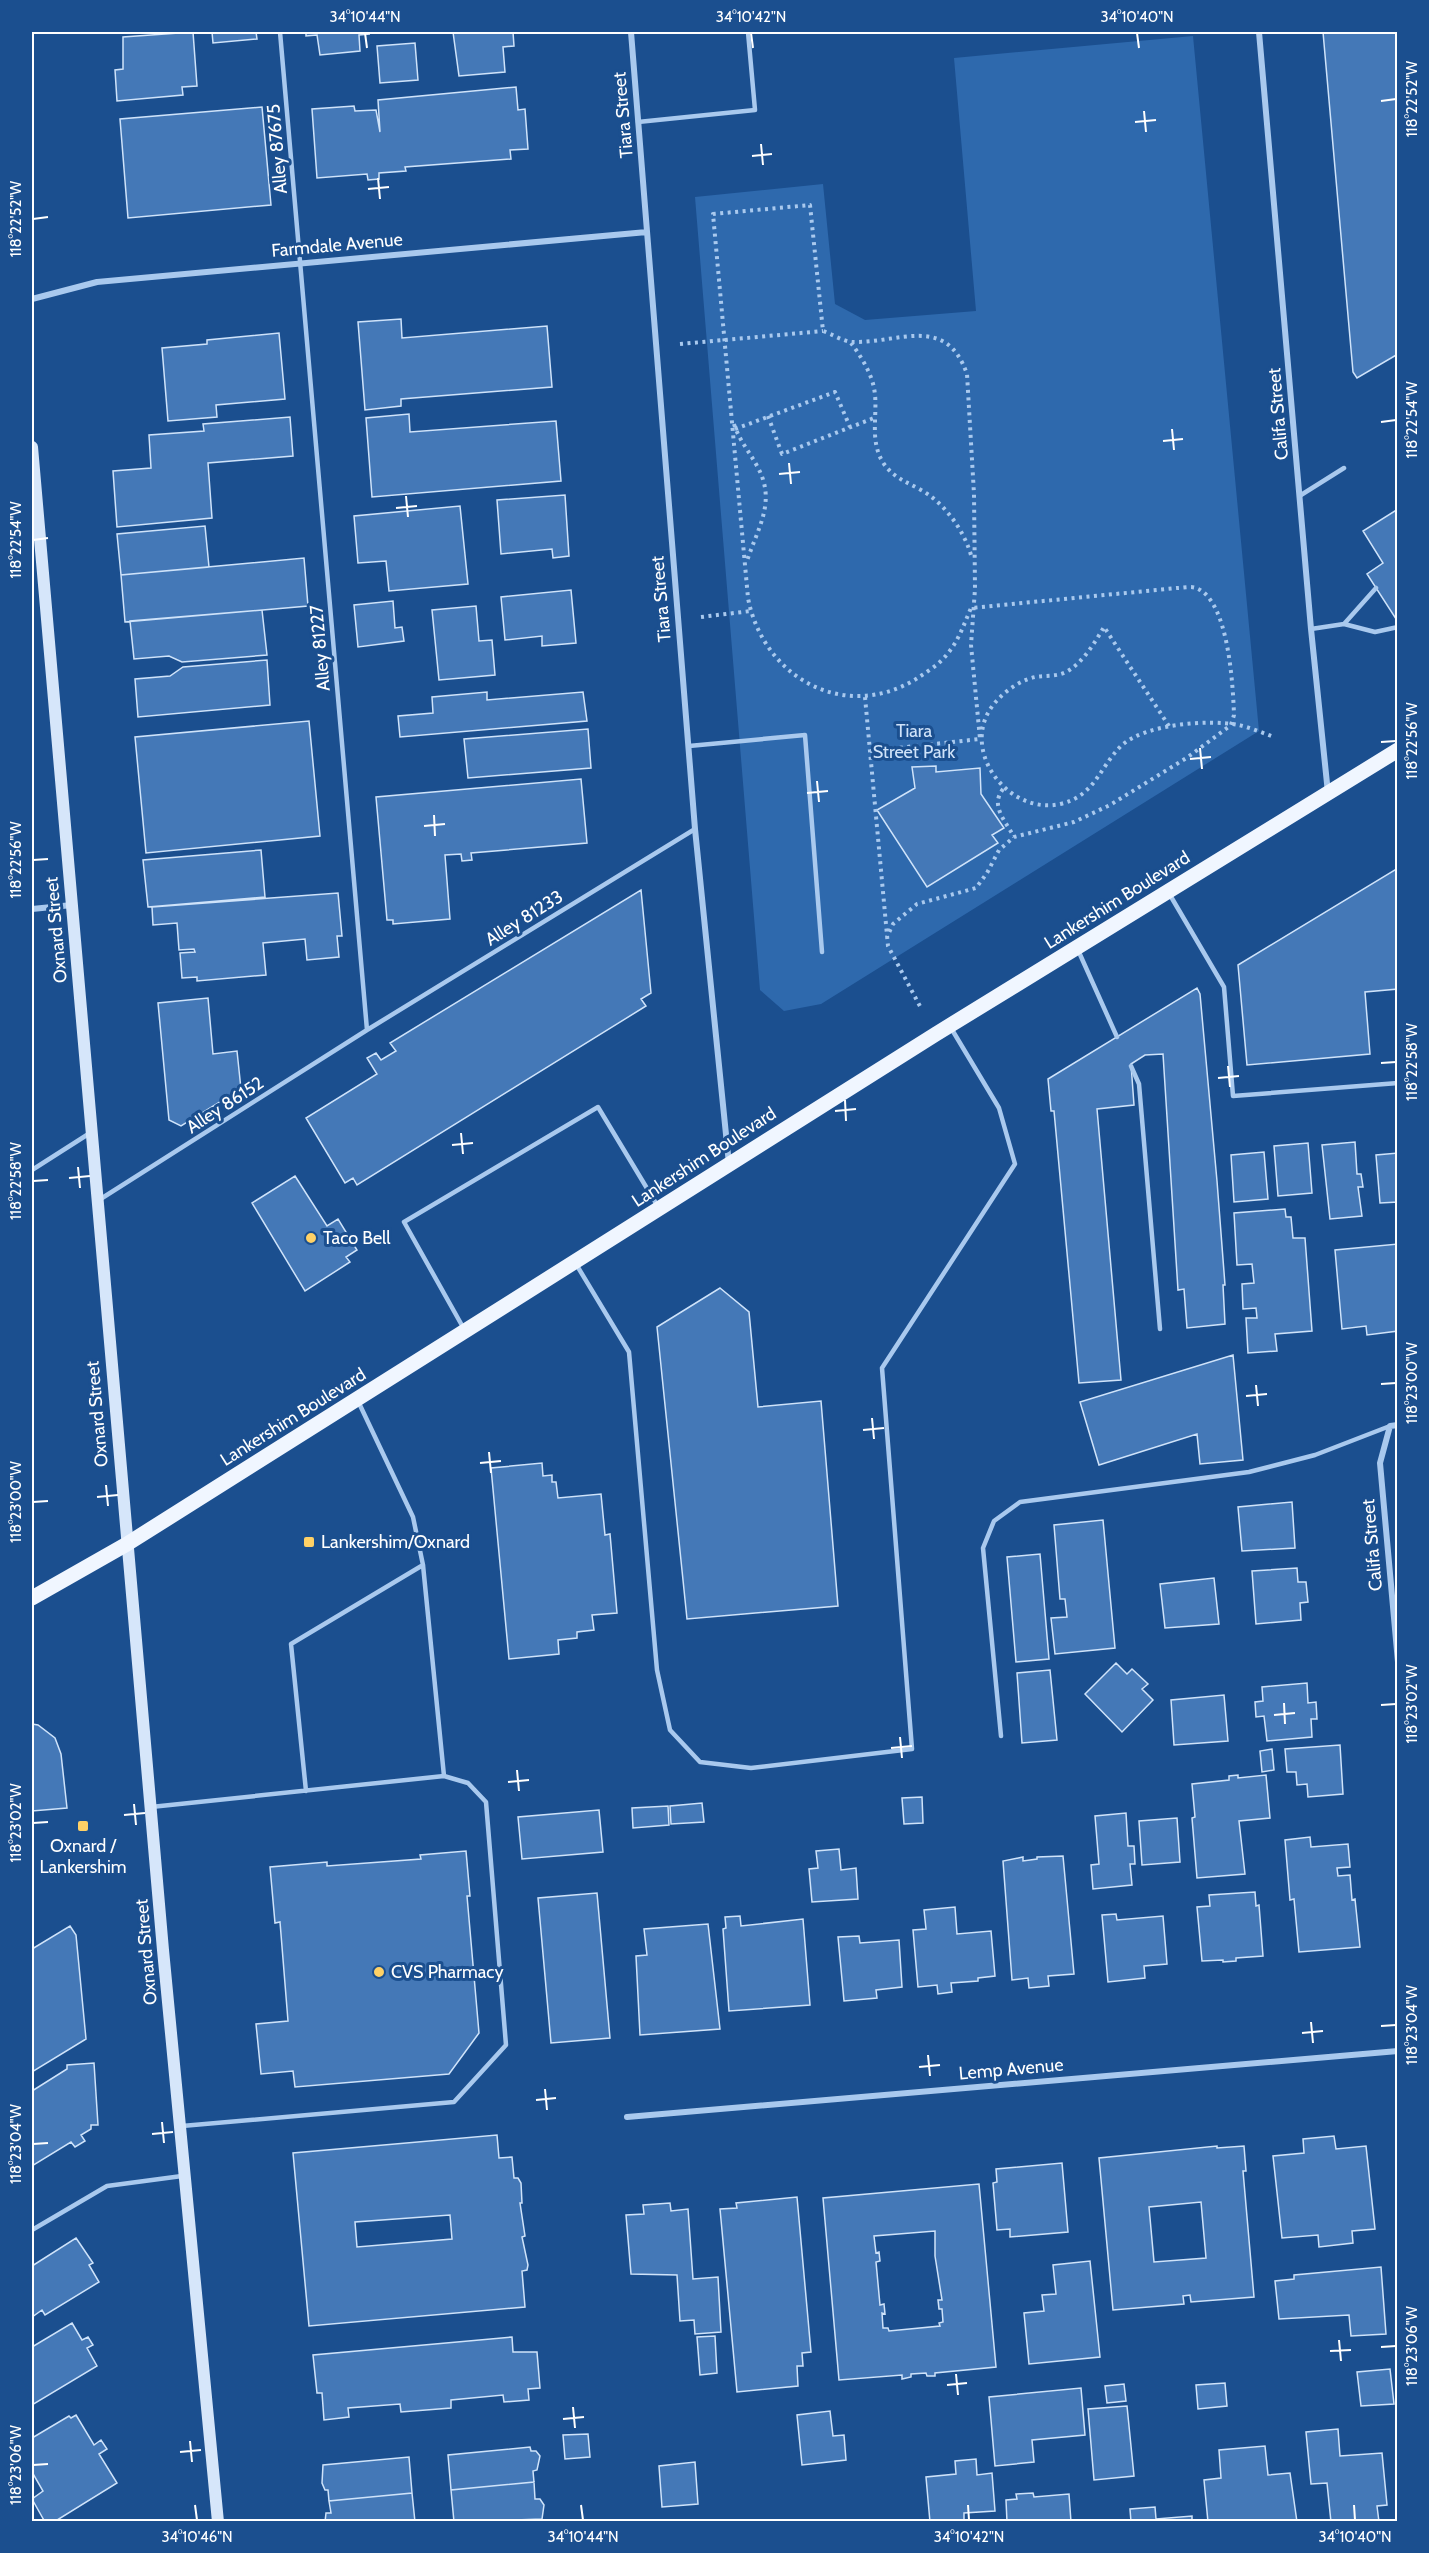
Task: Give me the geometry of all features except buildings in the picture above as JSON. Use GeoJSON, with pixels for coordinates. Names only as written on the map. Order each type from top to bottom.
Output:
{"type":"FeatureCollection","features":[{"type":"Feature","properties":{"kind":"main road","name":"Oxnard Street"},"geometry":{"type":"LineString","coordinates":[[32,447],[179,2126],[218,2522]]}},
{"type":"Feature","properties":{"kind":"main road","name":"Lankershim Boulevard"},"geometry":{"type":"LineString","coordinates":[[32,1598],[127,1544],[936,1034],[1398,750]]}},
{"type":"Feature","properties":{"kind":"street","name":"Tiara Street"},"geometry":{"type":"LineString","coordinates":[[631,32],[695,829],[729,1164]]}},
{"type":"Feature","properties":{"kind":"street","name":"Califa Street"},"geometry":{"type":"LineString","coordinates":[[1259,32],[1311,629],[1328,793]]}},
{"type":"Feature","properties":{"kind":"street","name":"Farmdale Avenue"},"geometry":{"type":"LineString","coordinates":[[32,299],[97,282],[647,232]]}},
{"type":"Feature","properties":{"kind":"street"},"geometry":{"type":"LineString","coordinates":[[32,909],[72,905]]}},
{"type":"Feature","properties":{"kind":"street","name":"Califa Street"},"geometry":{"type":"LineString","coordinates":[[1394,1426],[1380,1463],[1398,1662]]}},
{"type":"Feature","properties":{"kind":"street","name":"Lemp Avenue"},"geometry":{"type":"LineString","coordinates":[[627,2117],[1398,2051]]}},
{"type":"Feature","properties":{"kind":"lane","name":"Alley 87675"},"geometry":{"type":"LineString","coordinates":[[280,32],[300,263]]}},
{"type":"Feature","properties":{"kind":"lane"},"geometry":{"type":"LineString","coordinates":[[638,122],[755,110],[748,32]]}},
{"type":"Feature","properties":{"kind":"lane","name":"Alley 81227"},"geometry":{"type":"LineString","coordinates":[[300,263],[367,1030]]}},
{"type":"Feature","properties":{"kind":"lane"},"geometry":{"type":"LineString","coordinates":[[1301,495],[1344,468]]}},
{"type":"Feature","properties":{"kind":"lane"},"geometry":{"type":"LineString","coordinates":[[1344,624],[1376,588]]}},
{"type":"Feature","properties":{"kind":"lane"},"geometry":{"type":"LineString","coordinates":[[1311,629],[1344,624],[1375,632],[1398,627]]}},
{"type":"Feature","properties":{"kind":"lane"},"geometry":{"type":"LineString","coordinates":[[689,746],[805,735],[822,952]]}},
{"type":"Feature","properties":{"kind":"lane","name":"Alley 81233"},"geometry":{"type":"LineString","coordinates":[[367,1030],[695,829]]}},
{"type":"Feature","properties":{"kind":"lane"},"geometry":{"type":"LineString","coordinates":[[1168,892],[1224,987],[1233,1096],[1398,1083]]}},
{"type":"Feature","properties":{"kind":"lane"},"geometry":{"type":"LineString","coordinates":[[1077,947],[1117,1037]]}},
{"type":"Feature","properties":{"kind":"lane"},"geometry":{"type":"LineString","coordinates":[[575,1262],[629,1352],[657,1670],[670,1731],[700,1762],[751,1768],[912,1749],[882,1368],[1015,1164],[999,1108],[950,1026]]}},
{"type":"Feature","properties":{"kind":"lane","name":"Alley 86152"},"geometry":{"type":"LineString","coordinates":[[97,1201],[367,1030]]}},
{"type":"Feature","properties":{"kind":"lane"},"geometry":{"type":"LineString","coordinates":[[1131,1066],[1139,1084],[1160,1329]]}},
{"type":"Feature","properties":{"kind":"lane"},"geometry":{"type":"LineString","coordinates":[[465,1331],[405,1222],[598,1107],[660,1209]]}},
{"type":"Feature","properties":{"kind":"lane"},"geometry":{"type":"LineString","coordinates":[[32,1170],[91,1133]]}},
{"type":"Feature","properties":{"kind":"lane"},"geometry":{"type":"LineString","coordinates":[[357,1399],[413,1517],[423,1566],[444,1776]]}},
{"type":"Feature","properties":{"kind":"lane"},"geometry":{"type":"LineString","coordinates":[[1001,1736],[983,1548],[994,1521],[1020,1502],[1249,1472],[1314,1455],[1394,1426]]}},
{"type":"Feature","properties":{"kind":"lane"},"geometry":{"type":"LineString","coordinates":[[306,1791],[291,1644],[423,1566]]}},
{"type":"Feature","properties":{"kind":"lane"},"geometry":{"type":"LineString","coordinates":[[151,1807],[444,1776],[468,1783],[486,1802],[506,2045],[454,2102],[179,2126]]}},
{"type":"Feature","properties":{"kind":"lane"},"geometry":{"type":"LineString","coordinates":[[32,2230],[107,2186],[185,2175]]}},
{"type":"Feature","properties":{"kind":"path"},"geometry":{"type":"LineString","coordinates":[[823,331],[810,205],[713,214],[751,612],[765,642],[775,657],[790,672],[828,693],[865,697],[886,693],[906,685],[931,670],[953,647],[971,608]]}},
{"type":"Feature","properties":{"kind":"path"},"geometry":{"type":"LineString","coordinates":[[656,346],[823,331],[850,342],[927,336],[940,338],[951,345],[961,358],[968,385],[974,494],[971,645],[980,739],[992,771],[1003,789],[1017,800],[1039,805],[1060,804],[1082,794],[1095,783],[1122,745],[1142,734],[1169,726],[1231,725],[1274,737]]}},
{"type":"Feature","properties":{"kind":"path"},"geometry":{"type":"LineString","coordinates":[[850,342],[873,384],[876,442],[884,464],[894,475],[932,497],[946,513],[964,536],[974,567]]}},
{"type":"Feature","properties":{"kind":"path"},"geometry":{"type":"LineString","coordinates":[[735,429],[835,392],[850,427]]}},
{"type":"Feature","properties":{"kind":"path"},"geometry":{"type":"LineString","coordinates":[[768,416],[782,454],[873,418]]}},
{"type":"Feature","properties":{"kind":"path"},"geometry":{"type":"LineString","coordinates":[[732,418],[742,445],[757,464],[766,488],[765,517],[747,559],[746,570]]}},
{"type":"Feature","properties":{"kind":"path"},"geometry":{"type":"LineString","coordinates":[[887,938],[893,924],[917,904],[976,888],[999,850],[1014,837],[1074,822],[1110,805],[1188,757],[1231,725],[1234,715],[1230,651],[1221,622],[1208,597],[1196,588],[1084,596],[971,608]]}},
{"type":"Feature","properties":{"kind":"path"},"geometry":{"type":"LineString","coordinates":[[678,620],[751,612]]}},
{"type":"Feature","properties":{"kind":"path"},"geometry":{"type":"LineString","coordinates":[[980,739],[989,711],[998,700],[1016,684],[1068,671],[1087,652],[1104,627],[1169,726]]}},
{"type":"Feature","properties":{"kind":"path"},"geometry":{"type":"LineString","coordinates":[[865,697],[888,946],[936,1034]]}},
{"type":"Feature","properties":{"kind":"path"},"geometry":{"type":"LineString","coordinates":[[870,751],[980,739]]}},
{"type":"Feature","properties":{"kind":"path"},"geometry":{"type":"LineString","coordinates":[[1003,789],[997,797],[996,806],[1014,837]]}},
{"type":"Feature","properties":{"kind":"green space","name":"Tiara Street Park"},"geometry":{"type":"Polygon","coordinates":[[[1193,36],[1259,731],[821,1004],[784,1011],[760,990],[695,197],[823,184],[835,304],[865,320],[976,311],[954,58],[1193,36]]]}},
{"type":"Feature","properties":{"kind":"place","name":"Taco Bell"},"geometry":{"type":"Point","coordinates":[311,1238]}},
{"type":"Feature","properties":{"kind":"place","name":"Lankershim/Oxnard"},"geometry":{"type":"Point","coordinates":[309,1542]}},
{"type":"Feature","properties":{"kind":"place","name":"Oxnard / Lankershim"},"geometry":{"type":"Point","coordinates":[83,1826]}},
{"type":"Feature","properties":{"kind":"place","name":"CVS Pharmacy"},"geometry":{"type":"Point","coordinates":[379,1972]}}]}
